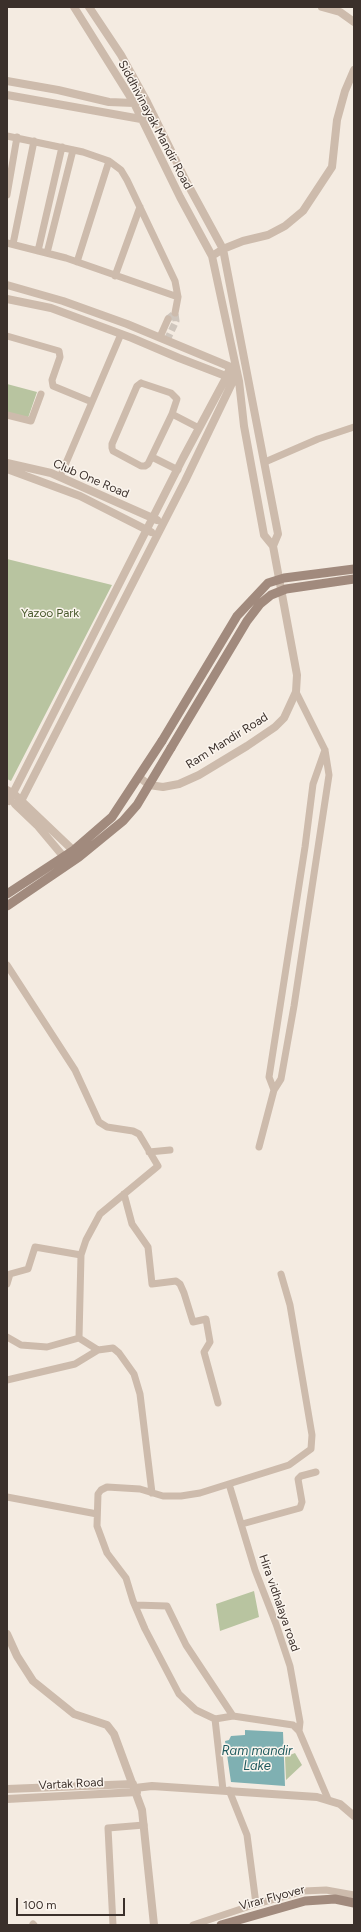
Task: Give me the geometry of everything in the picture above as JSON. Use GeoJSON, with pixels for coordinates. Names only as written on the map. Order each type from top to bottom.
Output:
{"type":"FeatureCollection","features":[{"type":"Feature","properties":{"kind":"main road"},"geometry":{"type":"LineString","coordinates":[[76,854],[112,817],[162,741],[238,616],[268,583],[284,578],[354,569]]}},
{"type":"Feature","properties":{"kind":"main road"},"geometry":{"type":"LineString","coordinates":[[7,906],[67,860],[123,821],[137,805],[247,621],[260,604],[271,595],[286,590],[354,579]]}},
{"type":"Feature","properties":{"kind":"main road"},"geometry":{"type":"LineString","coordinates":[[7,894],[67,860]]}},
{"type":"Feature","properties":{"kind":"main road","name":"Virar Flyover"},"geometry":{"type":"LineString","coordinates":[[221,1925],[305,1901],[335,1899],[354,1903]]}},
{"type":"Feature","properties":{"kind":"street","name":"Siddhivinayak Mandir Road"},"geometry":{"type":"LineString","coordinates":[[74,7],[134,103],[180,197],[212,256],[234,369],[233,379],[244,426],[264,535],[273,546]]}},
{"type":"Feature","properties":{"kind":"street","name":"Siddhivinayak Mandir Road"},"geometry":{"type":"LineString","coordinates":[[89,7],[121,55],[223,249],[248,374]]}},
{"type":"Feature","properties":{"kind":"street"},"geometry":{"type":"LineString","coordinates":[[322,7],[340,12],[354,22]]}},
{"type":"Feature","properties":{"kind":"street"},"geometry":{"type":"LineString","coordinates":[[212,256],[223,249],[243,241],[268,235],[285,226],[303,211],[332,167],[337,120],[345,91],[354,70]]}},
{"type":"Feature","properties":{"kind":"street"},"geometry":{"type":"LineString","coordinates":[[7,80],[109,102],[147,102]]}},
{"type":"Feature","properties":{"kind":"street"},"geometry":{"type":"LineString","coordinates":[[7,95],[141,119],[154,116]]}},
{"type":"Feature","properties":{"kind":"street"},"geometry":{"type":"LineString","coordinates":[[7,136],[34,140],[74,150],[109,161],[121,170],[175,281],[178,297],[175,313]]}},
{"type":"Feature","properties":{"kind":"street"},"geometry":{"type":"LineString","coordinates":[[7,195],[18,137]]}},
{"type":"Feature","properties":{"kind":"street"},"geometry":{"type":"LineString","coordinates":[[34,140],[10,244],[77,262],[178,297]]}},
{"type":"Feature","properties":{"kind":"street"},"geometry":{"type":"LineString","coordinates":[[38,251],[62,147]]}},
{"type":"Feature","properties":{"kind":"street"},"geometry":{"type":"LineString","coordinates":[[47,253],[74,150]]}},
{"type":"Feature","properties":{"kind":"street"},"geometry":{"type":"LineString","coordinates":[[77,262],[109,161]]}},
{"type":"Feature","properties":{"kind":"street"},"geometry":{"type":"LineString","coordinates":[[115,276],[140,207]]}},
{"type":"Feature","properties":{"kind":"street"},"geometry":{"type":"LineString","coordinates":[[7,285],[63,301],[160,337],[248,374]]}},
{"type":"Feature","properties":{"kind":"street"},"geometry":{"type":"LineString","coordinates":[[7,299],[50,308],[121,334],[250,386]]}},
{"type":"Feature","properties":{"kind":"street"},"geometry":{"type":"LineString","coordinates":[[160,337],[168,319]]}},
{"type":"Feature","properties":{"kind":"street"},"geometry":{"type":"LineString","coordinates":[[60,477],[121,334]]}},
{"type":"Feature","properties":{"kind":"street"},"geometry":{"type":"LineString","coordinates":[[7,336],[59,350],[60,357],[52,380],[53,386],[92,402]]}},
{"type":"Feature","properties":{"kind":"street"},"geometry":{"type":"LineString","coordinates":[[20,804],[185,481],[233,379],[234,369]]}},
{"type":"Feature","properties":{"kind":"street","name":"Ram Mandir Road"},"geometry":{"type":"LineString","coordinates":[[149,785],[163,788],[179,784],[199,775],[247,746],[275,727],[284,718],[296,692],[297,675],[273,546],[278,534],[248,374]]}},
{"type":"Feature","properties":{"kind":"street"},"geometry":{"type":"LineString","coordinates":[[76,854],[20,804],[8,801],[10,792],[199,428],[233,379]]}},
{"type":"Feature","properties":{"kind":"street"},"geometry":{"type":"LineString","coordinates":[[141,383],[145,383],[171,393],[177,399],[172,414],[152,457],[148,464],[141,466],[113,451],[112,448],[112,444],[137,386],[141,383]]}},
{"type":"Feature","properties":{"kind":"street"},"geometry":{"type":"LineString","coordinates":[[7,415],[31,421],[41,394]]}},
{"type":"Feature","properties":{"kind":"street"},"geometry":{"type":"LineString","coordinates":[[172,414],[199,428]]}},
{"type":"Feature","properties":{"kind":"street"},"geometry":{"type":"LineString","coordinates":[[265,462],[318,439],[354,427]]}},
{"type":"Feature","properties":{"kind":"street"},"geometry":{"type":"LineString","coordinates":[[152,457],[178,470]]}},
{"type":"Feature","properties":{"kind":"street","name":"Club One Road"},"geometry":{"type":"LineString","coordinates":[[7,463],[51,473],[164,522]]}},
{"type":"Feature","properties":{"kind":"street","name":"Club One Road"},"geometry":{"type":"LineString","coordinates":[[7,469],[80,496],[156,536]]}},
{"type":"Feature","properties":{"kind":"street"},"geometry":{"type":"LineString","coordinates":[[259,1147],[274,1090],[281,1079],[329,775],[325,750],[296,692]]}},
{"type":"Feature","properties":{"kind":"street"},"geometry":{"type":"LineString","coordinates":[[274,1090],[269,1077],[290,946],[313,784],[325,750]]}},
{"type":"Feature","properties":{"kind":"street"},"geometry":{"type":"LineString","coordinates":[[139,777],[149,785]]}},
{"type":"Feature","properties":{"kind":"street"},"geometry":{"type":"LineString","coordinates":[[10,792],[67,860]]}},
{"type":"Feature","properties":{"kind":"street"},"geometry":{"type":"LineString","coordinates":[[290,946],[302,948]]}},
{"type":"Feature","properties":{"kind":"street"},"geometry":{"type":"LineString","coordinates":[[7,965],[75,1070],[99,1122],[107,1128],[134,1131],[139,1134],[158,1166],[100,1214],[86,1240],[81,1255],[79,1338]]}},
{"type":"Feature","properties":{"kind":"street"},"geometry":{"type":"LineString","coordinates":[[149,1152],[170,1150]]}},
{"type":"Feature","properties":{"kind":"street"},"geometry":{"type":"LineString","coordinates":[[124,1194],[132,1224],[148,1247],[152,1284],[176,1280],[180,1284],[193,1322],[206,1319],[210,1342],[204,1352],[218,1403]]}},
{"type":"Feature","properties":{"kind":"street"},"geometry":{"type":"LineString","coordinates":[[7,1284],[10,1274],[28,1270],[35,1247],[81,1255]]}},
{"type":"Feature","properties":{"kind":"street"},"geometry":{"type":"LineString","coordinates":[[281,1274],[290,1305],[312,1435],[312,1446],[307,1453],[290,1465],[200,1493],[181,1496],[163,1496],[140,1489],[107,1487],[101,1490],[98,1494],[97,1526],[107,1553],[126,1578],[145,1629],[179,1694],[196,1710],[215,1719],[232,1716],[292,1725],[299,1731],[328,1800]]}},
{"type":"Feature","properties":{"kind":"street"},"geometry":{"type":"LineString","coordinates":[[7,1337],[21,1345],[47,1346],[79,1338],[98,1350]]}},
{"type":"Feature","properties":{"kind":"street"},"geometry":{"type":"LineString","coordinates":[[7,1380],[24,1378],[75,1364],[98,1350],[113,1348],[119,1353],[134,1374],[140,1394],[152,1493]]}},
{"type":"Feature","properties":{"kind":"street"},"geometry":{"type":"LineString","coordinates":[[242,1524],[300,1508],[302,1502],[298,1479],[301,1476],[316,1472]]}},
{"type":"Feature","properties":{"kind":"street","name":"Hira vidhalaya road"},"geometry":{"type":"LineString","coordinates":[[229,1484],[255,1570],[276,1624],[290,1666],[300,1722],[299,1731]]}},
{"type":"Feature","properties":{"kind":"street"},"geometry":{"type":"LineString","coordinates":[[7,1497],[97,1514]]}},
{"type":"Feature","properties":{"kind":"street"},"geometry":{"type":"LineString","coordinates":[[135,1605],[164,1605],[169,1609],[186,1645],[232,1716]]}},
{"type":"Feature","properties":{"kind":"street"},"geometry":{"type":"LineString","coordinates":[[7,1634],[17,1656],[34,1681],[74,1714],[111,1728],[117,1740],[119,1750],[135,1788],[142,1810],[154,1925]]}},
{"type":"Feature","properties":{"kind":"street"},"geometry":{"type":"LineString","coordinates":[[215,1719],[226,1790],[247,1835],[256,1904]]}},
{"type":"Feature","properties":{"kind":"street","name":"Vartak Road"},"geometry":{"type":"LineString","coordinates":[[7,1799],[152,1786],[317,1797],[340,1804],[354,1816]]}},
{"type":"Feature","properties":{"kind":"street","name":"Vartak Road"},"geometry":{"type":"LineString","coordinates":[[7,1789],[135,1788]]}},
{"type":"Feature","properties":{"kind":"street"},"geometry":{"type":"LineString","coordinates":[[113,1925],[108,1828],[144,1825]]}},
{"type":"Feature","properties":{"kind":"street"},"geometry":{"type":"LineString","coordinates":[[193,1925],[256,1904],[304,1891],[326,1890],[354,1895]]}},
{"type":"Feature","properties":{"kind":"green space"},"geometry":{"type":"Polygon","coordinates":[[[7,384],[37,392],[28,418],[7,412],[7,384]]]}},
{"type":"Feature","properties":{"kind":"green space","name":"Yazoo Park"},"geometry":{"type":"Polygon","coordinates":[[[7,559],[112,585],[11,781],[7,779],[7,559]]]}},
{"type":"Feature","properties":{"kind":"green space"},"geometry":{"type":"Polygon","coordinates":[[[254,1591],[259,1617],[220,1631],[216,1604],[254,1591]]]}},
{"type":"Feature","properties":{"kind":"green space"},"geometry":{"type":"Polygon","coordinates":[[[295,1753],[302,1765],[286,1780],[285,1757],[295,1753]]]}},
{"type":"Feature","properties":{"kind":"water","name":"Ram mandir Lake"},"geometry":{"type":"Polygon","coordinates":[[[245,1730],[283,1732],[285,1786],[231,1782],[225,1741],[229,1740],[231,1736],[245,1735],[245,1730]]]}},
{"type":"Feature","properties":{"kind":"tunnel"},"geometry":{"type":"LineString","coordinates":[[167,340],[176,321],[175,313],[168,319]]}}]}
